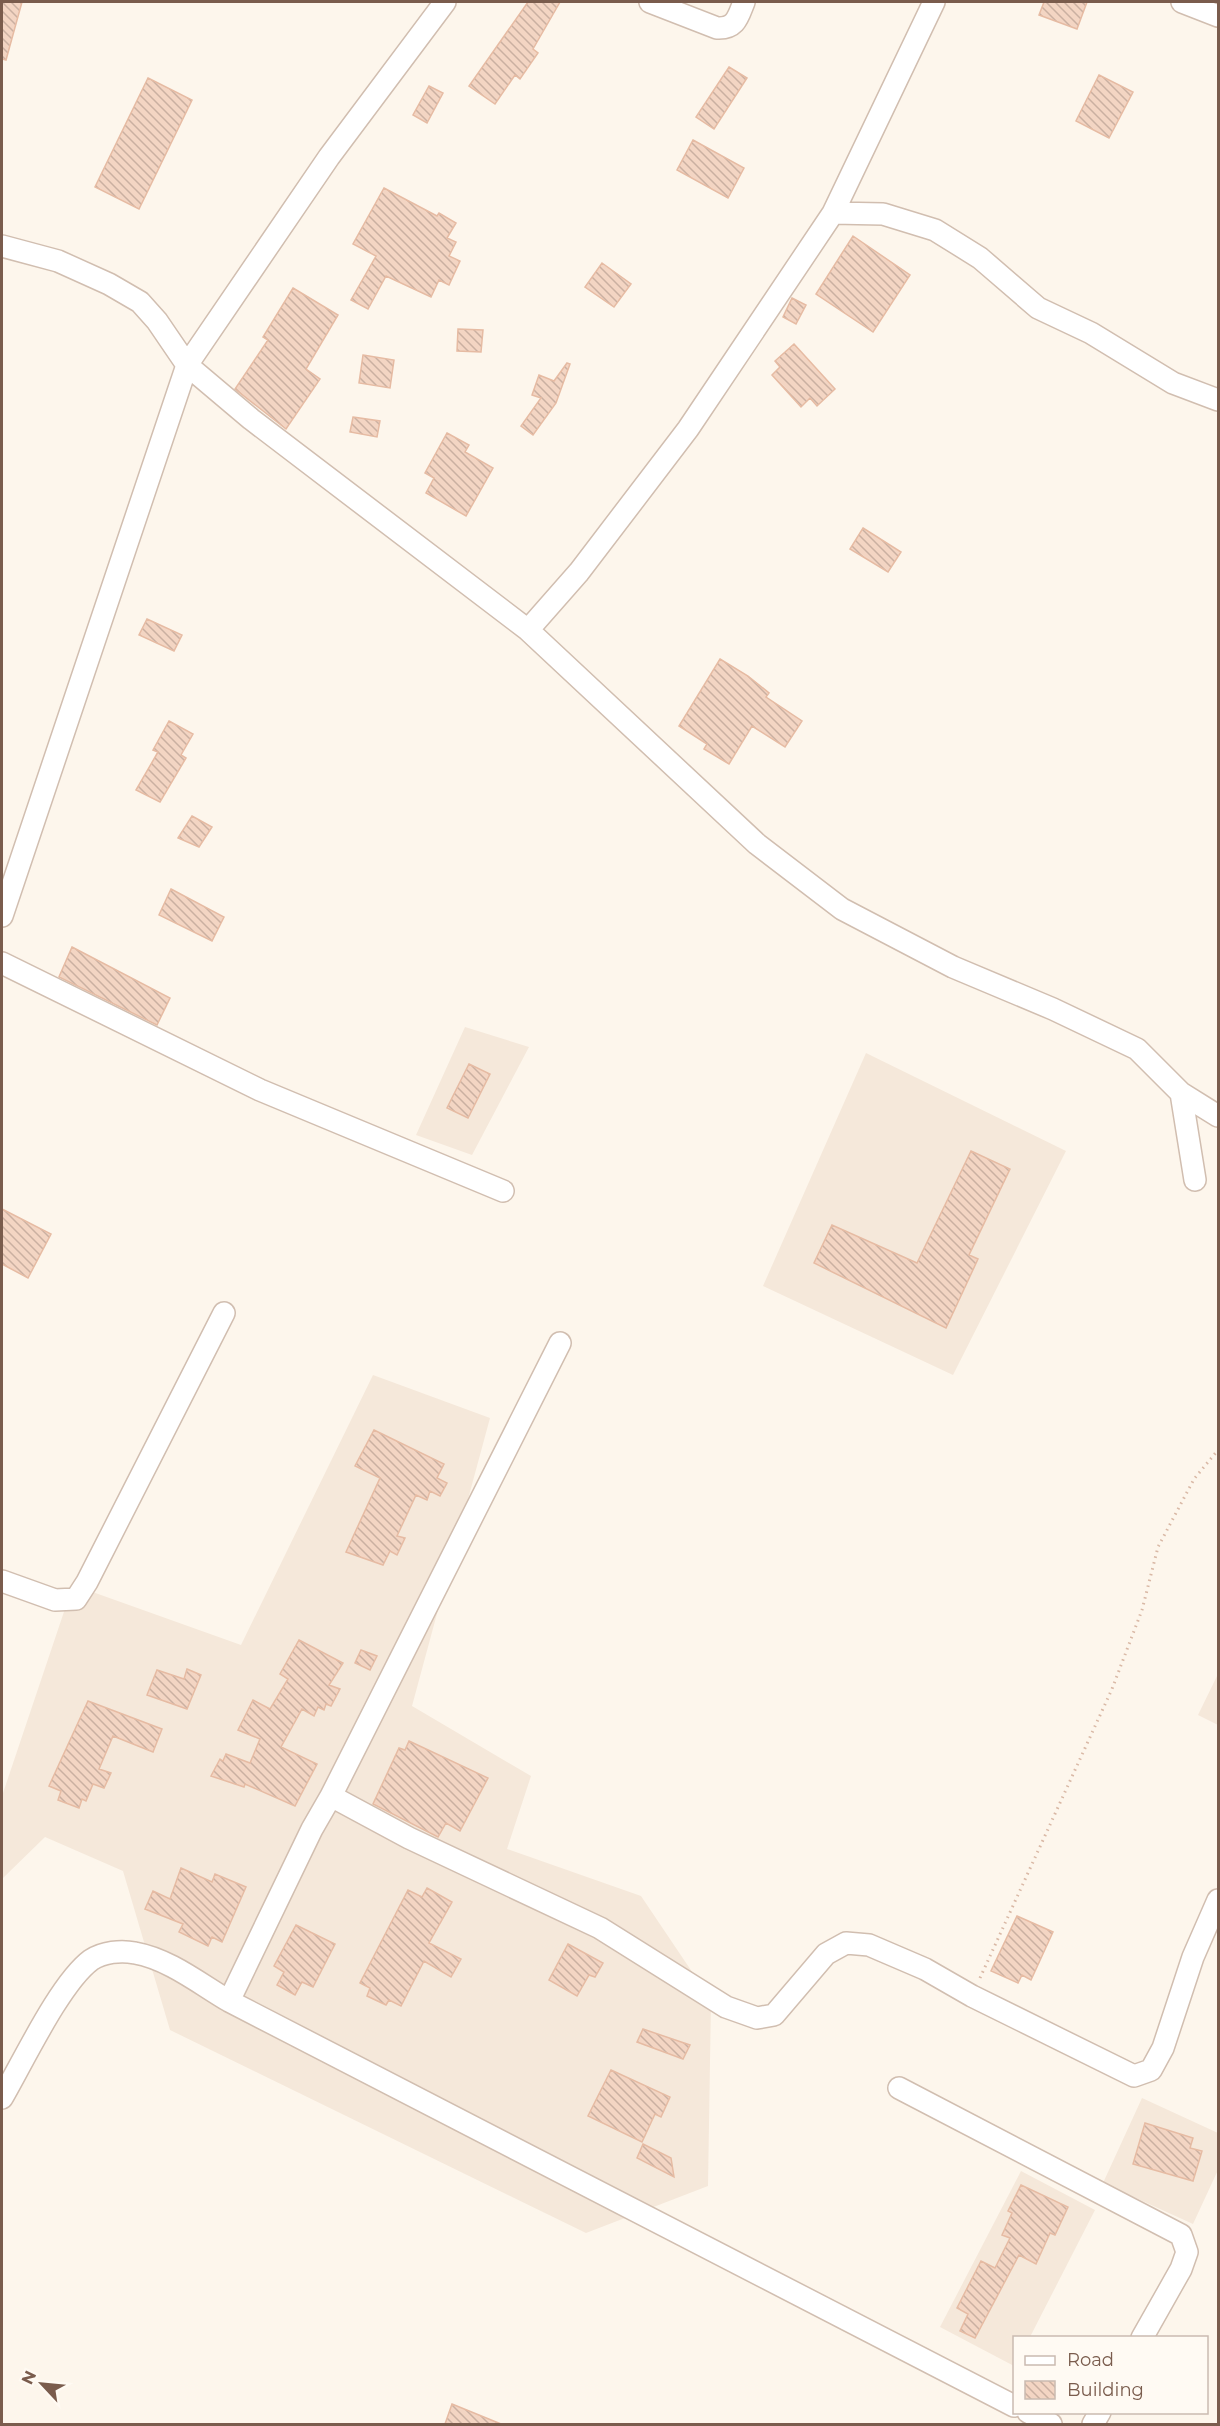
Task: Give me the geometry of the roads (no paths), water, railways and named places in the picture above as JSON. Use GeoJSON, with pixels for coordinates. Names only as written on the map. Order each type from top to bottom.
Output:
{"type":"FeatureCollection","features":[{"type":"Feature","properties":{"kind":"street"},"geometry":{"type":"LineString","coordinates":[[2,916],[187,365],[328,157],[445,2]]}},
{"type":"Feature","properties":{"kind":"street"},"geometry":{"type":"LineString","coordinates":[[650,2],[717,28],[727,29],[735,23],[744,2]]}},
{"type":"Feature","properties":{"kind":"street"},"geometry":{"type":"LineString","coordinates":[[528,630],[579,572],[688,429],[833,213],[934,2]]}},
{"type":"Feature","properties":{"kind":"street"},"geometry":{"type":"LineString","coordinates":[[1182,2],[1218,16]]}},
{"type":"Feature","properties":{"kind":"street"},"geometry":{"type":"LineString","coordinates":[[833,213],[883,214],[935,230],[980,258],[1038,308],[1090,333],[1173,382],[1218,399]]}},
{"type":"Feature","properties":{"kind":"street"},"geometry":{"type":"LineString","coordinates":[[2,246],[58,261],[109,284],[140,302],[157,321],[187,365],[251,419],[528,630],[757,844],[842,909],[953,967],[1053,1009],[1137,1049],[1181,1093],[1218,1116]]}},
{"type":"Feature","properties":{"kind":"street"},"geometry":{"type":"LineString","coordinates":[[2,963],[260,1090],[503,1191]]}},
{"type":"Feature","properties":{"kind":"street"},"geometry":{"type":"LineString","coordinates":[[1181,1093],[1195,1180]]}},
{"type":"Feature","properties":{"kind":"street"},"geometry":{"type":"LineString","coordinates":[[2,1581],[55,1600],[76,1599],[87,1582],[224,1313]]}},
{"type":"Feature","properties":{"kind":"street"},"geometry":{"type":"LineString","coordinates":[[229,2001],[312,1828],[332,1796],[560,1343]]}},
{"type":"Feature","properties":{"kind":"street"},"geometry":{"type":"LineString","coordinates":[[332,1796],[409,1838],[600,1928],[726,2007],[757,2018],[774,2015],[826,1954],[846,1943],[869,1945],[925,1969],[972,1996],[1134,2076],[1151,2070],[1163,2048],[1193,1957],[1218,1900]]}},
{"type":"Feature","properties":{"kind":"street"},"geometry":{"type":"LineString","coordinates":[[2,2098],[74,1974],[94,1958],[115,1951],[136,1953],[164,1963],[229,2001],[1013,2405]]}},
{"type":"Feature","properties":{"kind":"street"},"geometry":{"type":"LineString","coordinates":[[899,2088],[1181,2235],[1187,2252],[1181,2269],[1143,2336]]}},
{"type":"Feature","properties":{"kind":"street"},"geometry":{"type":"LineString","coordinates":[[1032,2414],[1051,2424]]}}]}
